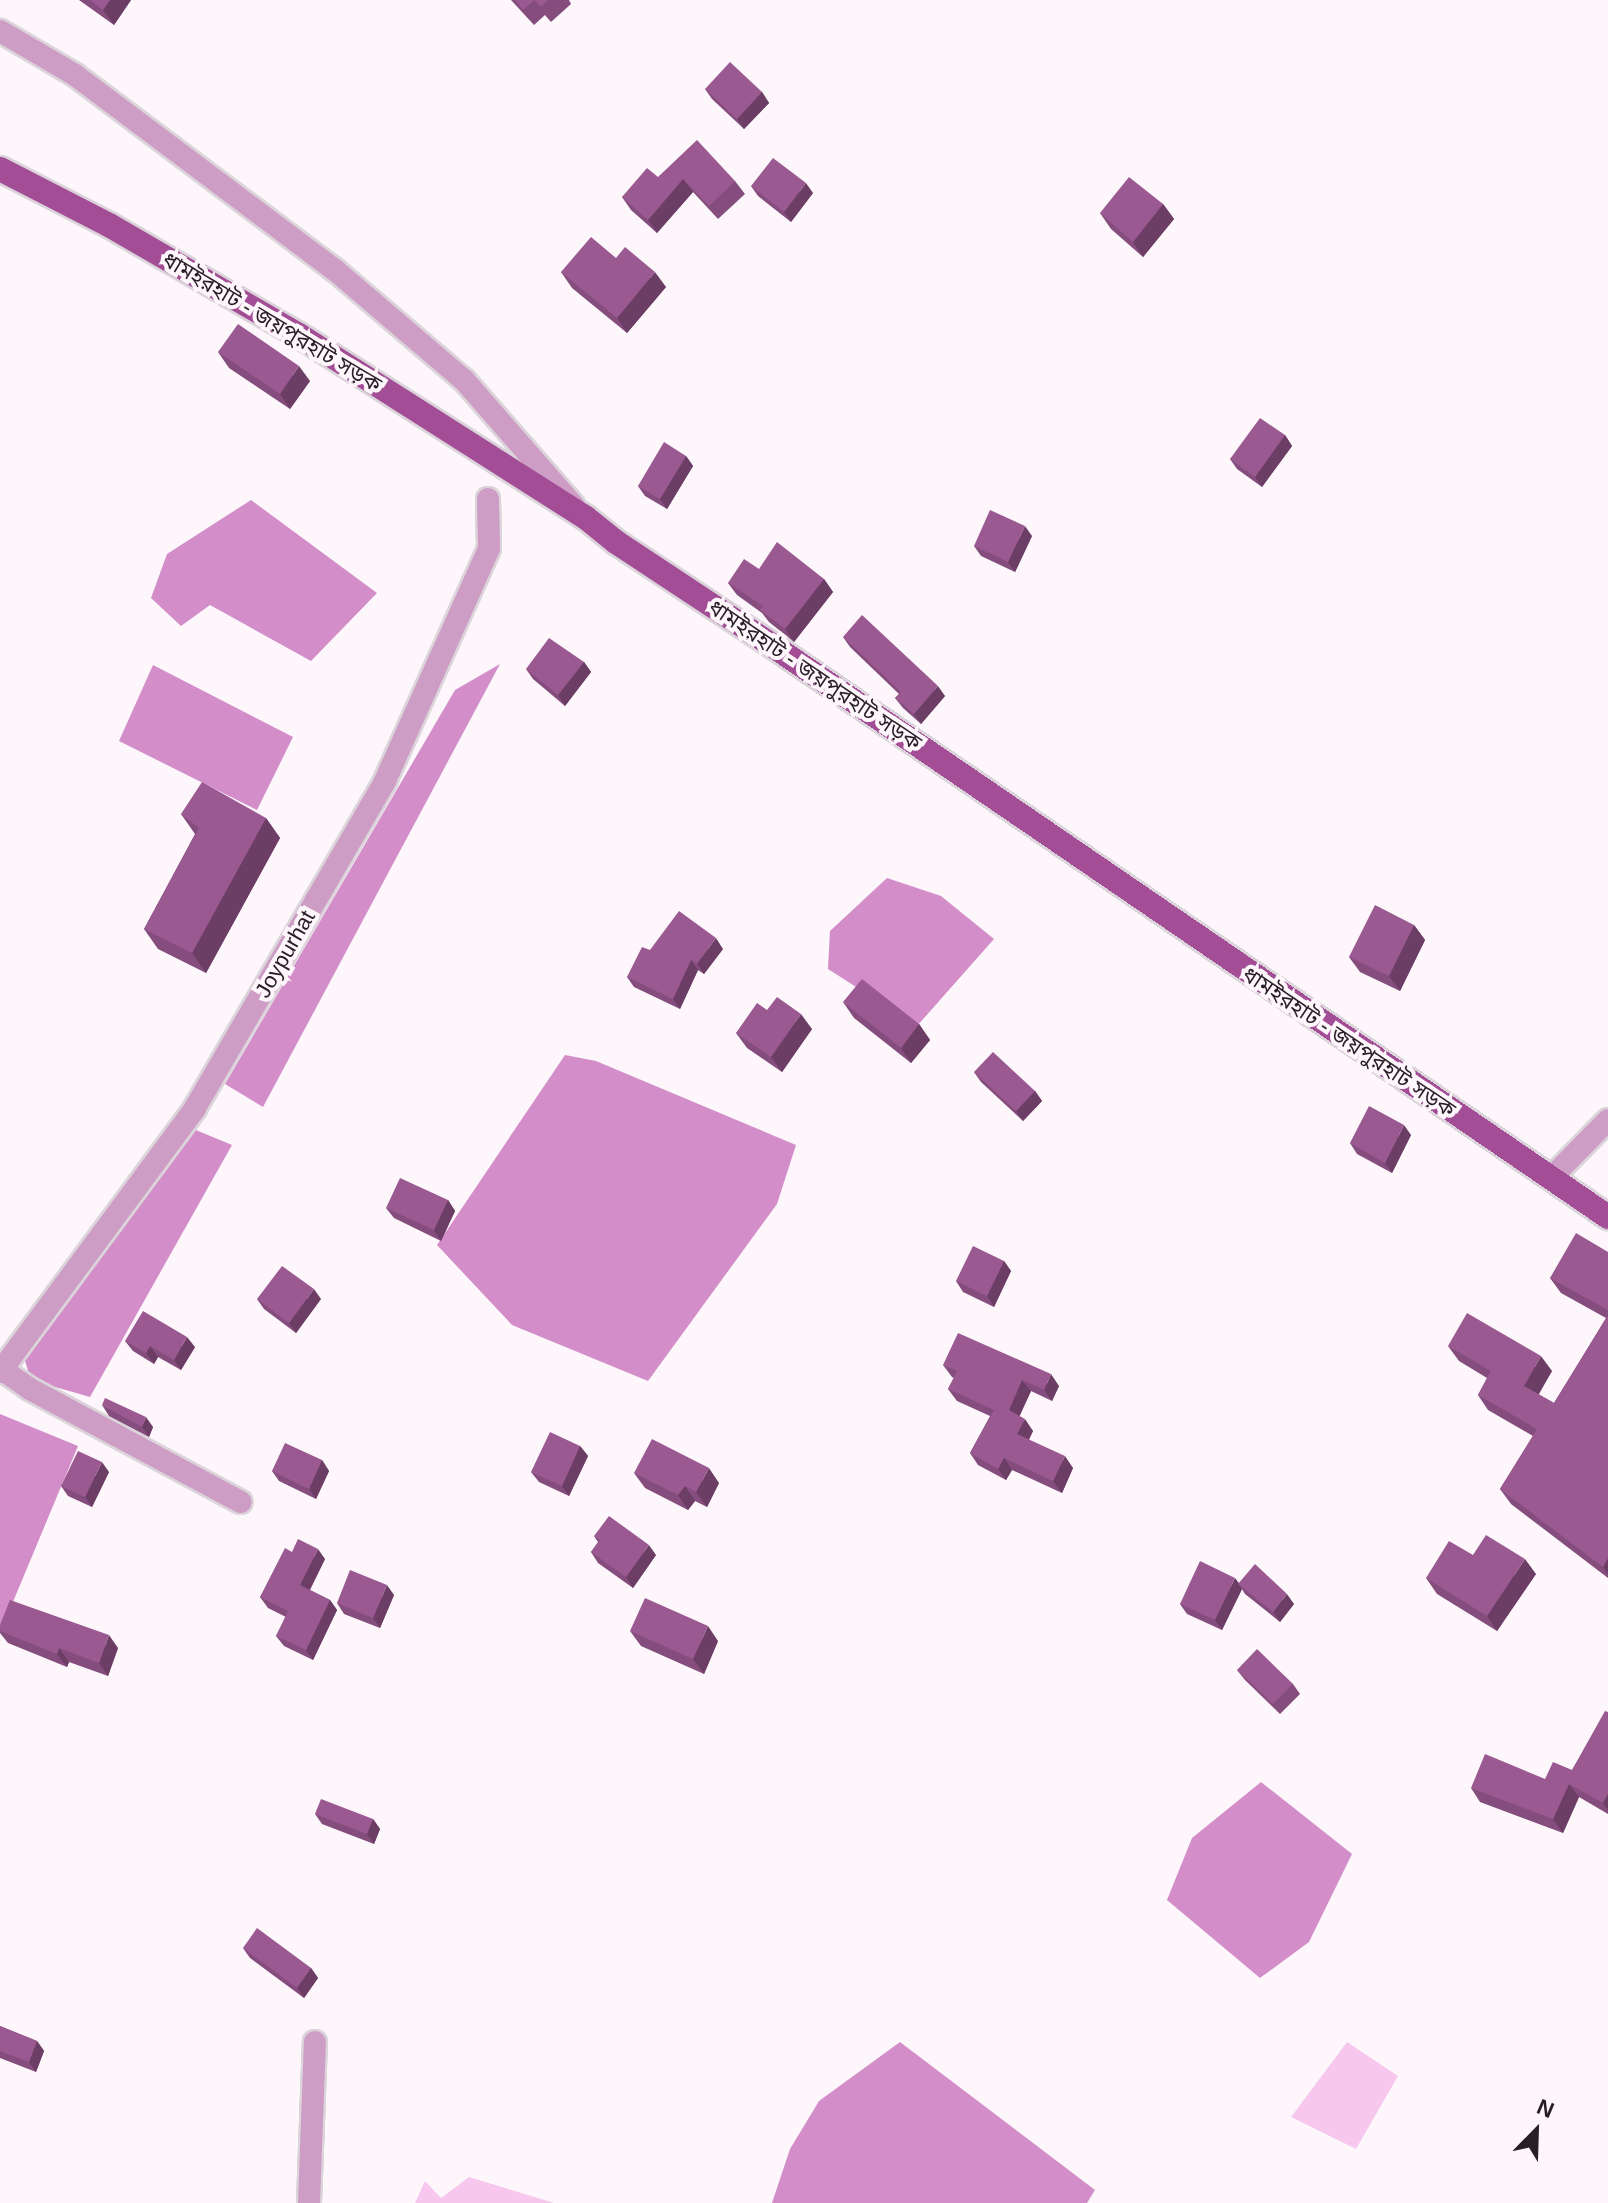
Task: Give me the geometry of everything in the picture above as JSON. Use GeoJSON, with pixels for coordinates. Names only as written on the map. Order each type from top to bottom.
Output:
{"type":"FeatureCollection","features":[{"type":"Feature","properties":{"kind":"main road","name":"ধামইরহাট - জয়পুরহাট সড়ক"},"geometry":{"type":"LineString","coordinates":[[0,169],[109,225],[299,335],[585,517],[616,542],[782,652],[1608,1217]]}},
{"type":"Feature","properties":{"kind":"street"},"geometry":{"type":"LineString","coordinates":[[0,31],[75,75],[335,270],[464,380],[585,517]]}},
{"type":"Feature","properties":{"kind":"street","name":"Joypurhat"},"geometry":{"type":"LineString","coordinates":[[0,1370],[195,1108],[385,781],[489,548],[488,499]]}},
{"type":"Feature","properties":{"kind":"street"},"geometry":{"type":"LineString","coordinates":[[1551,1178],[1608,1120]]}},
{"type":"Feature","properties":{"kind":"street"},"geometry":{"type":"LineString","coordinates":[[0,1370],[241,1502]]}},
{"type":"Feature","properties":{"kind":"street"},"geometry":{"type":"LineString","coordinates":[[309,2203],[315,2042]]}},
{"type":"Feature","properties":{"kind":"shaded area"},"geometry":{"type":"Polygon","coordinates":[[[251,500],[377,593],[311,661],[210,605],[181,626],[151,598],[167,554],[251,500]]]}},
{"type":"Feature","properties":{"kind":"shaded area"},"geometry":{"type":"Polygon","coordinates":[[[500,664],[263,1107],[225,1084],[455,690],[500,664]]]}},
{"type":"Feature","properties":{"kind":"shaded area"},"geometry":{"type":"Polygon","coordinates":[[[153,665],[293,737],[257,810],[119,741],[153,665]]]}},
{"type":"Feature","properties":{"kind":"shaded area"},"geometry":{"type":"Polygon","coordinates":[[[887,878],[941,896],[994,939],[917,1026],[828,969],[830,931],[887,878]]]}},
{"type":"Feature","properties":{"kind":"shaded area"},"geometry":{"type":"Polygon","coordinates":[[[565,1055],[596,1061],[796,1145],[777,1204],[648,1381],[512,1325],[437,1245],[565,1055]]]}},
{"type":"Feature","properties":{"kind":"shaded area"},"geometry":{"type":"Polygon","coordinates":[[[191,1128],[232,1145],[90,1397],[31,1380],[25,1361],[191,1128]]]}},
{"type":"Feature","properties":{"kind":"shaded area"},"geometry":{"type":"Polygon","coordinates":[[[0,1414],[78,1446],[0,1633],[0,1414]]]}},
{"type":"Feature","properties":{"kind":"shaded area"},"geometry":{"type":"Polygon","coordinates":[[[1261,1782],[1352,1854],[1309,1942],[1260,1978],[1167,1900],[1192,1838],[1261,1782]]]}},
{"type":"Feature","properties":{"kind":"shaded area"},"geometry":{"type":"Polygon","coordinates":[[[900,2042],[1095,2190],[1087,2203],[772,2203],[790,2149],[819,2101],[900,2042]]]}},
{"type":"Feature","properties":{"kind":"shaded area"},"geometry":{"type":"Polygon","coordinates":[[[1347,2042],[1398,2076],[1356,2149],[1291,2117],[1347,2042]]]}},
{"type":"Feature","properties":{"kind":"shaded area"},"geometry":{"type":"Polygon","coordinates":[[[469,2177],[553,2203],[415,2203],[425,2181],[441,2198],[469,2177]]]}},
{"type":"Feature","properties":{"kind":"building"},"geometry":{"type":"Polygon","coordinates":[[[90,0],[110,0],[103,10],[90,0]]]}},
{"type":"Feature","properties":{"kind":"building"},"geometry":{"type":"Polygon","coordinates":[[[515,0],[534,0],[523,10],[515,0]]]}},
{"type":"Feature","properties":{"kind":"building"},"geometry":{"type":"Polygon","coordinates":[[[534,0],[548,0],[541,7],[534,0]]]}},
{"type":"Feature","properties":{"kind":"building"},"geometry":{"type":"Polygon","coordinates":[[[730,62],[762,92],[737,119],[705,89],[730,62]]]}},
{"type":"Feature","properties":{"kind":"building"},"geometry":{"type":"Polygon","coordinates":[[[697,140],[735,181],[709,206],[683,179],[648,220],[622,197],[647,168],[658,177],[697,140]]]}},
{"type":"Feature","properties":{"kind":"building"},"geometry":{"type":"Polygon","coordinates":[[[773,158],[806,183],[784,212],[751,186],[773,158]]]}},
{"type":"Feature","properties":{"kind":"building"},"geometry":{"type":"Polygon","coordinates":[[[1129,177],[1163,204],[1133,242],[1100,213],[1129,177]]]}},
{"type":"Feature","properties":{"kind":"building"},"geometry":{"type":"Polygon","coordinates":[[[591,237],[616,258],[625,247],[655,272],[617,318],[561,272],[591,237]]]}},
{"type":"Feature","properties":{"kind":"building"},"geometry":{"type":"Polygon","coordinates":[[[238,324],[299,366],[280,394],[218,352],[238,324]]]}},
{"type":"Feature","properties":{"kind":"building"},"geometry":{"type":"Polygon","coordinates":[[[1260,418],[1285,435],[1255,477],[1230,459],[1260,418]]]}},
{"type":"Feature","properties":{"kind":"building"},"geometry":{"type":"Polygon","coordinates":[[[664,442],[686,456],[660,499],[638,486],[664,442]]]}},
{"type":"Feature","properties":{"kind":"building"},"geometry":{"type":"Polygon","coordinates":[[[990,510],[1025,526],[1008,562],[974,546],[990,510]]]}},
{"type":"Feature","properties":{"kind":"building"},"geometry":{"type":"Polygon","coordinates":[[[777,542],[824,579],[785,629],[760,610],[763,606],[728,583],[744,559],[759,569],[777,542]]]}},
{"type":"Feature","properties":{"kind":"building"},"geometry":{"type":"Polygon","coordinates":[[[862,615],[938,686],[914,714],[895,698],[901,692],[843,637],[862,615]]]}},
{"type":"Feature","properties":{"kind":"building"},"geometry":{"type":"Polygon","coordinates":[[[549,638],[584,662],[558,695],[526,669],[549,638]]]}},
{"type":"Feature","properties":{"kind":"building"},"geometry":{"type":"Polygon","coordinates":[[[202,782],[266,818],[192,953],[144,929],[199,828],[181,814],[202,782]]]}},
{"type":"Feature","properties":{"kind":"building"},"geometry":{"type":"Polygon","coordinates":[[[1375,905],[1414,925],[1389,976],[1349,957],[1375,905]]]}},
{"type":"Feature","properties":{"kind":"building"},"geometry":{"type":"Polygon","coordinates":[[[679,911],[716,938],[697,964],[691,960],[673,999],[627,977],[642,947],[650,950],[679,911]]]}},
{"type":"Feature","properties":{"kind":"building"},"geometry":{"type":"Polygon","coordinates":[[[862,979],[919,1024],[901,1048],[843,1002],[862,979]]]}},
{"type":"Feature","properties":{"kind":"building"},"geometry":{"type":"Polygon","coordinates":[[[777,997],[801,1014],[771,1057],[736,1033],[757,1003],[767,1010],[777,997]]]}},
{"type":"Feature","properties":{"kind":"building"},"geometry":{"type":"Polygon","coordinates":[[[993,1052],[1035,1091],[1016,1111],[974,1072],[993,1052]]]}},
{"type":"Feature","properties":{"kind":"building"},"geometry":{"type":"Polygon","coordinates":[[[1369,1106],[1404,1125],[1385,1163],[1350,1143],[1369,1106]]]}},
{"type":"Feature","properties":{"kind":"building"},"geometry":{"type":"Polygon","coordinates":[[[400,1178],[448,1200],[434,1230],[386,1208],[400,1178]]]}},
{"type":"Feature","properties":{"kind":"building"},"geometry":{"type":"Polygon","coordinates":[[[1576,1233],[1608,1252],[1608,1310],[1550,1278],[1576,1233]]]}},
{"type":"Feature","properties":{"kind":"building"},"geometry":{"type":"Polygon","coordinates":[[[973,1246],[1004,1261],[987,1296],[956,1281],[973,1246]]]}},
{"type":"Feature","properties":{"kind":"building"},"geometry":{"type":"Polygon","coordinates":[[[282,1266],[314,1289],[289,1323],[257,1299],[282,1266]]]}},
{"type":"Feature","properties":{"kind":"building"},"geometry":{"type":"Polygon","coordinates":[[[143,1311],[187,1337],[174,1360],[150,1346],[146,1353],[125,1341],[143,1311]]]}},
{"type":"Feature","properties":{"kind":"building"},"geometry":{"type":"Polygon","coordinates":[[[1467,1313],[1541,1356],[1524,1386],[1554,1403],[1608,1316],[1608,1558],[1603,1567],[1500,1489],[1537,1429],[1478,1395],[1491,1371],[1448,1346],[1467,1313]]]}},
{"type":"Feature","properties":{"kind":"building"},"geometry":{"type":"Polygon","coordinates":[[[958,1333],[1051,1374],[1044,1390],[1022,1380],[1009,1410],[1025,1419],[1017,1434],[1065,1456],[1053,1481],[1004,1458],[998,1469],[970,1453],[994,1410],[948,1389],[957,1371],[943,1365],[958,1333]]]}},
{"type":"Feature","properties":{"kind":"building"},"geometry":{"type":"Polygon","coordinates":[[[105,1398],[146,1417],[142,1427],[102,1405],[105,1398]]]}},
{"type":"Feature","properties":{"kind":"building"},"geometry":{"type":"Polygon","coordinates":[[[550,1432],[580,1446],[562,1486],[531,1472],[550,1432]]]}},
{"type":"Feature","properties":{"kind":"building"},"geometry":{"type":"Polygon","coordinates":[[[652,1439],[709,1468],[696,1492],[685,1486],[678,1495],[634,1473],[652,1439]]]}},
{"type":"Feature","properties":{"kind":"building"},"geometry":{"type":"Polygon","coordinates":[[[285,1443],[322,1460],[309,1489],[272,1471],[285,1443]]]}},
{"type":"Feature","properties":{"kind":"building"},"geometry":{"type":"Polygon","coordinates":[[[78,1451],[102,1462],[85,1497],[61,1486],[78,1451]]]}},
{"type":"Feature","properties":{"kind":"building"},"geometry":{"type":"Polygon","coordinates":[[[609,1516],[649,1545],[626,1577],[591,1552],[600,1540],[594,1536],[609,1516]]]}},
{"type":"Feature","properties":{"kind":"building"},"geometry":{"type":"Polygon","coordinates":[[[1486,1535],[1525,1559],[1487,1616],[1426,1578],[1449,1541],[1473,1555],[1486,1535]]]}},
{"type":"Feature","properties":{"kind":"building"},"geometry":{"type":"Polygon","coordinates":[[[298,1539],[318,1549],[300,1585],[330,1600],[306,1650],[276,1636],[288,1611],[260,1597],[285,1548],[292,1552],[298,1539]]]}},
{"type":"Feature","properties":{"kind":"building"},"geometry":{"type":"Polygon","coordinates":[[[1200,1561],[1235,1578],[1215,1620],[1180,1604],[1200,1561]]]}},
{"type":"Feature","properties":{"kind":"building"},"geometry":{"type":"Polygon","coordinates":[[[1255,1564],[1287,1594],[1273,1612],[1238,1584],[1255,1564]]]}},
{"type":"Feature","properties":{"kind":"building"},"geometry":{"type":"Polygon","coordinates":[[[350,1570],[387,1585],[373,1618],[337,1603],[350,1570]]]}},
{"type":"Feature","properties":{"kind":"building"},"geometry":{"type":"Polygon","coordinates":[[[645,1598],[708,1626],[693,1659],[630,1631],[645,1598]]]}},
{"type":"Feature","properties":{"kind":"building"},"geometry":{"type":"Polygon","coordinates":[[[10,1600],[109,1635],[99,1663],[59,1648],[57,1654],[0,1631],[10,1600]]]}},
{"type":"Feature","properties":{"kind":"building"},"geometry":{"type":"Polygon","coordinates":[[[1257,1649],[1293,1684],[1273,1704],[1237,1670],[1257,1649]]]}},
{"type":"Feature","properties":{"kind":"building"},"geometry":{"type":"Polygon","coordinates":[[[1605,1711],[1608,1712],[1608,1794],[1603,1803],[1569,1784],[1553,1819],[1471,1788],[1485,1754],[1545,1779],[1553,1762],[1572,1770],[1605,1711]]]}},
{"type":"Feature","properties":{"kind":"building"},"geometry":{"type":"Polygon","coordinates":[[[321,1799],[373,1819],[367,1834],[315,1814],[321,1799]]]}},
{"type":"Feature","properties":{"kind":"building"},"geometry":{"type":"Polygon","coordinates":[[[257,1928],[311,1968],[297,1988],[243,1948],[257,1928]]]}},
{"type":"Feature","properties":{"kind":"building"},"geometry":{"type":"Polygon","coordinates":[[[0,2026],[37,2041],[29,2062],[0,2051],[0,2026]]]}}]}
